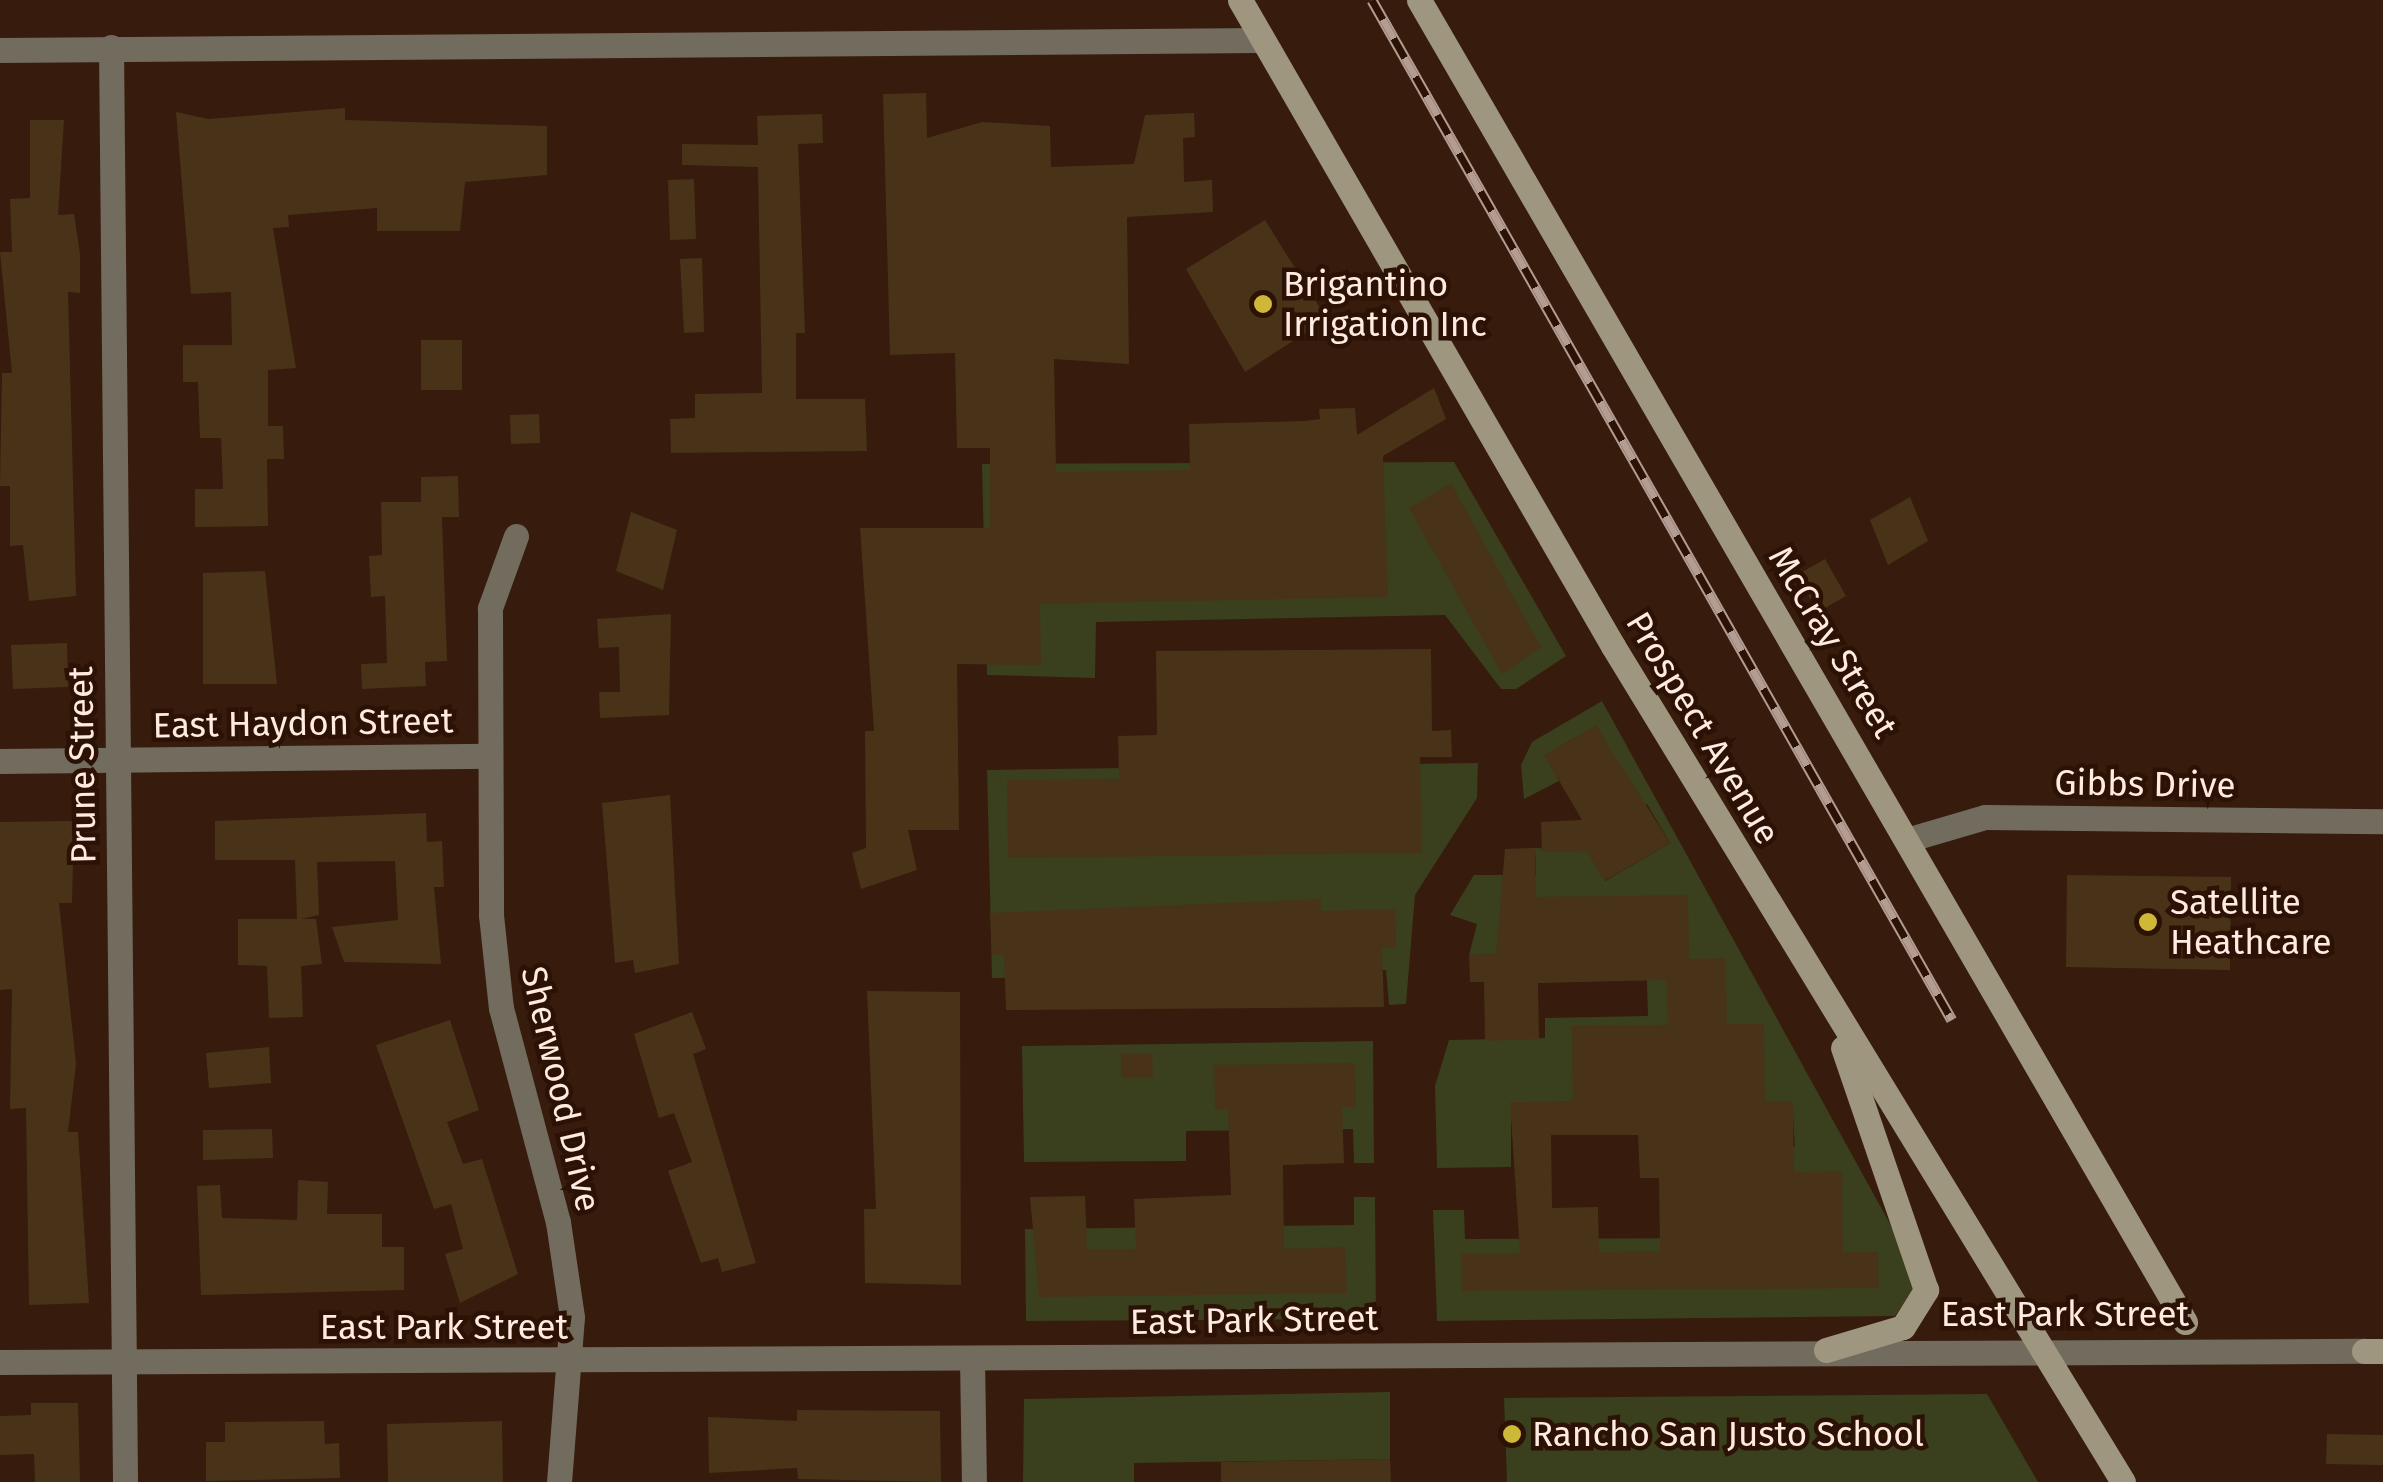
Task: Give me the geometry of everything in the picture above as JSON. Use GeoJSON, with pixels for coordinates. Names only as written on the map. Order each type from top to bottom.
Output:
{"type":"FeatureCollection","features":[{"type":"Feature","properties":{"kind":"street","name":"Prospect Avenue"},"geometry":{"type":"LineString","coordinates":[[1240,0],[1825,1001],[2048,1348],[2123,1482]]}},
{"type":"Feature","properties":{"kind":"street","name":"McCray Street"},"geometry":{"type":"LineString","coordinates":[[1420,0],[1910,839],[2185,1322]]}},
{"type":"Feature","properties":{"kind":"street"},"geometry":{"type":"LineString","coordinates":[[0,50],[1261,40]]}},
{"type":"Feature","properties":{"kind":"street","name":"Prune Street"},"geometry":{"type":"LineString","coordinates":[[111,47],[125,1482]]}},
{"type":"Feature","properties":{"kind":"street","name":"Sherwood Drive"},"geometry":{"type":"LineString","coordinates":[[516,536],[490,608],[490,756],[500,1008],[558,1222],[574,1362],[559,1482]]}},
{"type":"Feature","properties":{"kind":"street","name":"East Haydon Street"},"geometry":{"type":"LineString","coordinates":[[0,761],[490,756]]}},
{"type":"Feature","properties":{"kind":"street","name":"Gibbs Drive"},"geometry":{"type":"LineString","coordinates":[[1910,839],[1985,817],[2383,821]]}},
{"type":"Feature","properties":{"kind":"street"},"geometry":{"type":"LineString","coordinates":[[1825,1001],[1926,1290],[1903,1327],[1826,1350]]}},
{"type":"Feature","properties":{"kind":"street","name":"East Park Street"},"geometry":{"type":"LineString","coordinates":[[0,1362],[574,1362],[2048,1348],[2374,1351]]}},
{"type":"Feature","properties":{"kind":"street"},"geometry":{"type":"LineString","coordinates":[[972,1358],[974,1482]]}},
{"type":"Feature","properties":{"kind":"green space"},"geometry":{"type":"Polygon","coordinates":[[[1454,462],[1566,656],[1516,689],[1501,689],[1445,615],[1096,622],[1095,678],[987,675],[982,464],[1454,462]]]}},
{"type":"Feature","properties":{"kind":"green space"},"geometry":{"type":"Polygon","coordinates":[[[1602,701],[1916,1271],[1919,1282],[1895,1316],[1437,1321],[1433,1210],[1464,1210],[1465,1239],[1758,1238],[1757,1149],[1795,1147],[1792,1101],[1511,1102],[1511,1167],[1437,1168],[1435,1086],[1449,1040],[1545,1038],[1545,1018],[1648,1016],[1646,951],[1469,955],[1477,924],[1450,915],[1474,875],[1536,875],[1535,848],[1587,850],[1605,881],[1670,843],[1647,804],[1586,839],[1635,794],[1596,726],[1545,755],[1559,781],[1524,799],[1521,765],[1532,742],[1602,701]]]}},
{"type":"Feature","properties":{"kind":"green space"},"geometry":{"type":"Polygon","coordinates":[[[1478,763],[1477,798],[1415,895],[1406,1004],[1389,1005],[1386,970],[992,978],[987,770],[1478,763]]]}},
{"type":"Feature","properties":{"kind":"green space"},"geometry":{"type":"Polygon","coordinates":[[[1373,1041],[1374,1163],[1354,1163],[1353,1129],[1186,1131],[1186,1161],[1024,1162],[1022,1046],[1373,1041]]]}},
{"type":"Feature","properties":{"kind":"green space"},"geometry":{"type":"Polygon","coordinates":[[[1354,1197],[1375,1197],[1376,1319],[1026,1321],[1025,1229],[1354,1225],[1354,1197]]]}},
{"type":"Feature","properties":{"kind":"green space"},"geometry":{"type":"Polygon","coordinates":[[[1390,1392],[1390,1459],[1134,1463],[1134,1482],[1023,1482],[1024,1399],[1390,1392]]]}},
{"type":"Feature","properties":{"kind":"green space"},"geometry":{"type":"Polygon","coordinates":[[[1987,1394],[2038,1482],[1507,1482],[1504,1398],[1987,1394]]]}},
{"type":"Feature","properties":{"kind":"building"},"geometry":{"type":"Polygon","coordinates":[[[926,93],[927,138],[982,122],[1050,126],[1051,167],[1134,164],[1145,115],[1194,113],[1195,137],[1183,138],[1184,182],[1212,180],[1213,212],[1127,217],[1129,364],[1054,359],[1056,472],[1190,470],[1189,424],[1305,421],[1320,419],[1319,409],[1355,408],[1357,435],[1434,388],[1446,419],[1383,456],[1388,597],[1040,604],[1041,665],[957,664],[959,830],[908,830],[917,870],[861,889],[852,853],[866,848],[865,731],[874,731],[860,528],[990,528],[990,448],[957,448],[955,353],[890,355],[883,94],[926,93]]]}},
{"type":"Feature","properties":{"kind":"building"},"geometry":{"type":"Polygon","coordinates":[[[345,108],[345,120],[547,126],[547,175],[465,182],[460,231],[377,231],[377,208],[288,215],[289,227],[273,228],[296,368],[268,370],[268,426],[283,426],[284,459],[267,459],[268,526],[195,527],[195,489],[223,489],[221,438],[200,438],[198,382],[183,382],[183,345],[232,345],[231,292],[191,294],[176,112],[208,119],[345,108]]]}},
{"type":"Feature","properties":{"kind":"building"},"geometry":{"type":"Polygon","coordinates":[[[822,114],[823,143],[798,144],[805,333],[796,333],[796,399],[865,399],[867,451],[671,453],[670,419],[695,418],[695,394],[762,393],[758,167],[682,165],[682,144],[758,145],[757,116],[822,114]]]}},
{"type":"Feature","properties":{"kind":"building"},"geometry":{"type":"Polygon","coordinates":[[[30,120],[64,120],[58,215],[74,214],[80,293],[68,292],[76,596],[29,601],[23,545],[10,546],[10,486],[0,486],[2,373],[12,373],[0,252],[12,252],[10,199],[30,198],[30,120]]]}},
{"type":"Feature","properties":{"kind":"building"},"geometry":{"type":"Polygon","coordinates":[[[694,179],[696,239],[670,240],[668,180],[694,179]]]}},
{"type":"Feature","properties":{"kind":"building","name":"Brigantino Irrigation Inc"},"geometry":{"type":"Polygon","coordinates":[[[1265,220],[1327,319],[1245,372],[1186,269],[1265,220]]]}},
{"type":"Feature","properties":{"kind":"building"},"geometry":{"type":"Polygon","coordinates":[[[702,258],[704,332],[684,333],[680,259],[702,258]]]}},
{"type":"Feature","properties":{"kind":"building"},"geometry":{"type":"Polygon","coordinates":[[[421,340],[462,340],[462,390],[421,390],[421,340]]]}},
{"type":"Feature","properties":{"kind":"building"},"geometry":{"type":"Polygon","coordinates":[[[539,414],[540,443],[511,444],[510,415],[539,414]]]}},
{"type":"Feature","properties":{"kind":"building"},"geometry":{"type":"Polygon","coordinates":[[[458,476],[459,517],[442,517],[447,661],[425,662],[426,686],[362,689],[361,664],[387,663],[385,596],[371,597],[369,556],[382,555],[381,502],[421,502],[421,477],[458,476]]]}},
{"type":"Feature","properties":{"kind":"building"},"geometry":{"type":"Polygon","coordinates":[[[1451,483],[1541,647],[1502,674],[1409,508],[1451,483]]]}},
{"type":"Feature","properties":{"kind":"building"},"geometry":{"type":"Polygon","coordinates":[[[1910,497],[1928,541],[1888,565],[1870,520],[1910,497]]]}},
{"type":"Feature","properties":{"kind":"building"},"geometry":{"type":"Polygon","coordinates":[[[631,512],[677,530],[663,590],[616,571],[631,512]]]}},
{"type":"Feature","properties":{"kind":"building"},"geometry":{"type":"Polygon","coordinates":[[[1825,559],[1846,596],[1818,612],[1797,575],[1825,559]]]}},
{"type":"Feature","properties":{"kind":"building"},"geometry":{"type":"Polygon","coordinates":[[[265,571],[277,684],[203,684],[203,573],[265,571]]]}},
{"type":"Feature","properties":{"kind":"building"},"geometry":{"type":"Polygon","coordinates":[[[671,614],[669,715],[600,718],[599,692],[620,692],[619,647],[599,648],[597,619],[671,614]]]}},
{"type":"Feature","properties":{"kind":"building"},"geometry":{"type":"Polygon","coordinates":[[[67,643],[68,687],[13,689],[11,645],[67,643]]]}},
{"type":"Feature","properties":{"kind":"building"},"geometry":{"type":"Polygon","coordinates":[[[1431,649],[1432,731],[1451,730],[1452,757],[1420,757],[1422,853],[1008,858],[1007,780],[1119,779],[1118,736],[1157,735],[1156,651],[1431,649]]]}},
{"type":"Feature","properties":{"kind":"building"},"geometry":{"type":"Polygon","coordinates":[[[1596,726],[1670,843],[1604,881],[1587,851],[1542,852],[1541,822],[1582,820],[1544,755],[1596,726]]]}},
{"type":"Feature","properties":{"kind":"building"},"geometry":{"type":"Polygon","coordinates":[[[670,795],[679,964],[635,973],[633,960],[615,963],[602,803],[670,795]]]}},
{"type":"Feature","properties":{"kind":"building"},"geometry":{"type":"Polygon","coordinates":[[[426,813],[427,842],[442,841],[444,887],[434,887],[441,964],[344,962],[332,927],[398,920],[395,861],[317,862],[319,915],[301,919],[316,919],[322,964],[301,966],[303,1017],[269,1018],[267,966],[238,965],[238,919],[297,919],[295,860],[215,860],[215,821],[426,813]]]}},
{"type":"Feature","properties":{"kind":"building"},"geometry":{"type":"Polygon","coordinates":[[[74,821],[72,903],[59,903],[76,1064],[68,1132],[78,1132],[89,1303],[29,1305],[26,1108],[10,1109],[12,989],[0,990],[0,822],[74,821]]]}},
{"type":"Feature","properties":{"kind":"building"},"geometry":{"type":"Polygon","coordinates":[[[1535,848],[1536,897],[1688,895],[1689,959],[1725,958],[1727,1024],[1764,1024],[1765,1101],[1793,1101],[1794,1172],[1842,1171],[1843,1252],[1878,1252],[1879,1288],[1462,1291],[1461,1254],[1520,1253],[1510,1102],[1573,1102],[1572,1026],[1668,1025],[1666,980],[1538,983],[1539,1039],[1485,1041],[1484,982],[1470,982],[1469,955],[1496,954],[1505,849],[1535,848]],[[1551,1135],[1552,1208],[1598,1207],[1599,1252],[1660,1251],[1659,1178],[1640,1178],[1638,1135],[1551,1135]]]}},
{"type":"Feature","properties":{"kind":"building","name":"Satellite Heathcare"},"geometry":{"type":"Polygon","coordinates":[[[2067,875],[2231,877],[2230,970],[2066,967],[2067,875]]]}},
{"type":"Feature","properties":{"kind":"building"},"geometry":{"type":"Polygon","coordinates":[[[1321,899],[1321,911],[1395,909],[1396,948],[1382,948],[1384,1007],[1006,1010],[1004,955],[992,955],[990,913],[1321,899]]]}},
{"type":"Feature","properties":{"kind":"building"},"geometry":{"type":"Polygon","coordinates":[[[867,991],[960,992],[961,1285],[865,1283],[864,1209],[876,1209],[867,991]]]}},
{"type":"Feature","properties":{"kind":"building"},"geometry":{"type":"Polygon","coordinates":[[[692,1012],[706,1049],[693,1054],[756,1263],[722,1272],[718,1258],[701,1263],[668,1171],[692,1162],[674,1113],[659,1118],[634,1034],[692,1012]]]}},
{"type":"Feature","properties":{"kind":"building"},"geometry":{"type":"Polygon","coordinates":[[[450,1020],[479,1110],[447,1122],[463,1164],[482,1159],[518,1274],[460,1303],[445,1254],[463,1249],[451,1204],[434,1209],[376,1045],[450,1020]]]}},
{"type":"Feature","properties":{"kind":"building"},"geometry":{"type":"Polygon","coordinates":[[[269,1047],[271,1083],[209,1088],[206,1053],[269,1047]]]}},
{"type":"Feature","properties":{"kind":"building"},"geometry":{"type":"Polygon","coordinates":[[[1152,1053],[1153,1077],[1121,1078],[1121,1054],[1152,1053]]]}},
{"type":"Feature","properties":{"kind":"building"},"geometry":{"type":"Polygon","coordinates":[[[1355,1063],[1356,1107],[1342,1107],[1344,1163],[1283,1165],[1284,1249],[1345,1247],[1347,1293],[1039,1297],[1030,1197],[1085,1196],[1087,1250],[1136,1249],[1134,1199],[1231,1195],[1228,1109],[1215,1109],[1214,1065],[1355,1063]]]}},
{"type":"Feature","properties":{"kind":"building"},"geometry":{"type":"Polygon","coordinates":[[[272,1129],[273,1158],[203,1160],[203,1130],[272,1129]]]}},
{"type":"Feature","properties":{"kind":"building"},"geometry":{"type":"Polygon","coordinates":[[[298,1180],[328,1182],[327,1214],[382,1214],[382,1247],[404,1247],[404,1290],[201,1295],[197,1186],[220,1185],[222,1218],[297,1220],[298,1180]]]}},
{"type":"Feature","properties":{"kind":"building"},"geometry":{"type":"Polygon","coordinates":[[[31,1403],[78,1403],[80,1482],[35,1482],[34,1454],[0,1455],[0,1416],[31,1415],[31,1403]]]}},
{"type":"Feature","properties":{"kind":"building"},"geometry":{"type":"Polygon","coordinates":[[[797,1410],[940,1411],[941,1482],[798,1479],[797,1468],[709,1473],[708,1417],[797,1421],[797,1410]]]}},
{"type":"Feature","properties":{"kind":"building"},"geometry":{"type":"Polygon","coordinates":[[[324,1421],[325,1444],[339,1443],[340,1478],[206,1481],[206,1442],[225,1442],[225,1422],[324,1421]]]}},
{"type":"Feature","properties":{"kind":"building"},"geometry":{"type":"Polygon","coordinates":[[[502,1421],[503,1482],[388,1482],[387,1424],[502,1421]]]}},
{"type":"Feature","properties":{"kind":"building"},"geometry":{"type":"Polygon","coordinates":[[[2327,1434],[2383,1435],[2383,1465],[2326,1464],[2327,1434]]]}},
{"type":"Feature","properties":{"kind":"building"},"geometry":{"type":"Polygon","coordinates":[[[1390,1459],[1391,1482],[1221,1482],[1221,1462],[1390,1459]]]}},
{"type":"Feature","properties":{"kind":"railway"},"geometry":{"type":"LineString","coordinates":[[1372,0],[1952,1020]]}},
{"type":"Feature","properties":{"kind":"place","name":"Brigantino Irrigation Inc"},"geometry":{"type":"Point","coordinates":[1263,304]}},
{"type":"Feature","properties":{"kind":"place","name":"Satellite Heathcare"},"geometry":{"type":"Point","coordinates":[2148,922]}},
{"type":"Feature","properties":{"kind":"place","name":"Rancho San Justo School"},"geometry":{"type":"Point","coordinates":[1512,1434]}}]}
